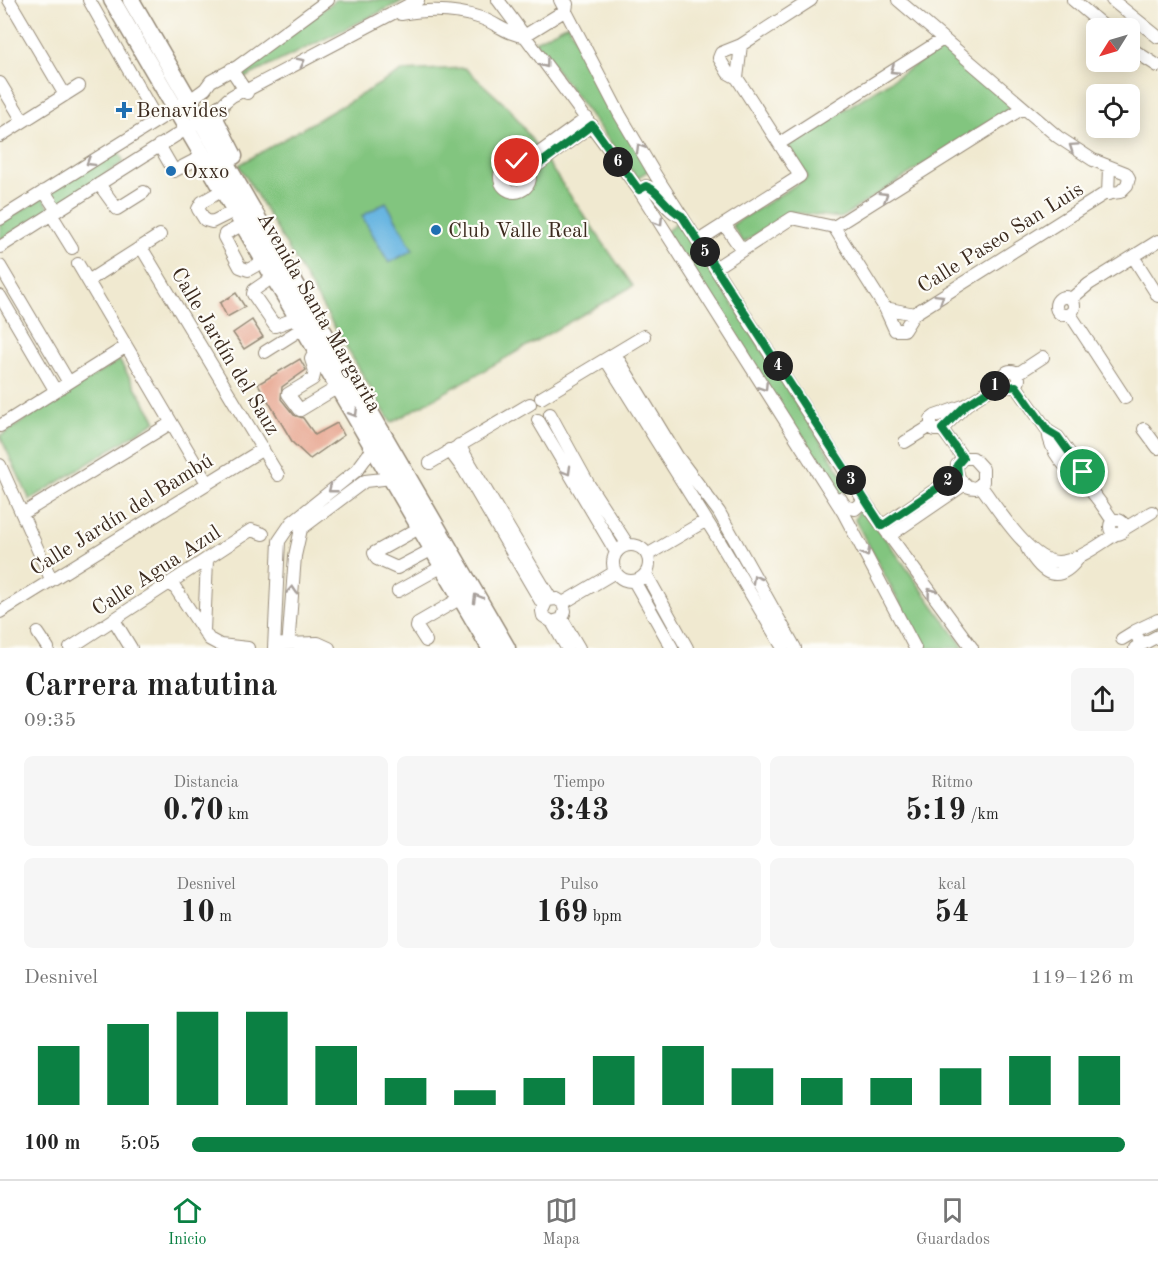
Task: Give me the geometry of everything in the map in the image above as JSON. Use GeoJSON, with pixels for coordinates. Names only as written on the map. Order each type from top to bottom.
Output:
{"type":"FeatureCollection","features":[{"type":"Feature","properties":{"kind":"main road","name":"Avenida Santa Margarita"},"geometry":{"type":"LineString","coordinates":[[112,0],[153,70],[193,97]]}},
{"type":"Feature","properties":{"kind":"main road","name":"Avenida Santa Margarita"},"geometry":{"type":"LineString","coordinates":[[131,2],[179,83],[193,97],[194,124],[202,156],[238,218],[269,255],[270,250]]}},
{"type":"Feature","properties":{"kind":"main road"},"geometry":{"type":"LineString","coordinates":[[220,108],[215,118],[267,220],[270,250]]}},
{"type":"Feature","properties":{"kind":"main road","name":"Avenida Santa Margarita"},"geometry":{"type":"LineString","coordinates":[[194,124],[415,490],[449,563],[461,598],[490,648]]}},
{"type":"Feature","properties":{"kind":"main road","name":"Avenida Santa Margarita"},"geometry":{"type":"LineString","coordinates":[[270,250],[273,277],[433,549],[449,563],[507,648]]}},
{"type":"Feature","properties":{"kind":"main road"},"geometry":{"type":"LineString","coordinates":[[376,451],[389,453],[415,490]]}},
{"type":"Feature","properties":{"kind":"main road"},"geometry":{"type":"LineString","coordinates":[[418,523],[424,527],[444,560],[449,563]]}},
{"type":"Feature","properties":{"kind":"street"},"geometry":{"type":"LineString","coordinates":[[9,0],[65,95]]}},
{"type":"Feature","properties":{"kind":"street"},"geometry":{"type":"LineString","coordinates":[[88,0],[157,120]]}},
{"type":"Feature","properties":{"kind":"street"},"geometry":{"type":"LineString","coordinates":[[220,108],[224,101],[418,0]]}},
{"type":"Feature","properties":{"kind":"street"},"geometry":{"type":"LineString","coordinates":[[498,0],[639,190],[822,478],[862,545],[915,648]]}},
{"type":"Feature","properties":{"kind":"street"},"geometry":{"type":"LineString","coordinates":[[698,241],[800,176],[737,78],[728,73],[719,58],[732,46],[741,45],[811,0]]}},
{"type":"Feature","properties":{"kind":"street","name":"Calle Paseo San Luis"},"geometry":{"type":"LineString","coordinates":[[834,227],[885,308],[895,330],[904,330],[914,314],[1108,194],[1120,192],[1127,185],[1129,178],[1126,173],[1109,168],[1066,143],[898,0]]}},
{"type":"Feature","properties":{"kind":"street"},"geometry":{"type":"LineString","coordinates":[[1073,0],[1094,18]]}},
{"type":"Feature","properties":{"kind":"street"},"geometry":{"type":"LineString","coordinates":[[1112,0],[1158,36]]}},
{"type":"Feature","properties":{"kind":"street"},"geometry":{"type":"LineString","coordinates":[[0,219],[193,97],[211,81],[234,70],[320,2]]}},
{"type":"Feature","properties":{"kind":"street"},"geometry":{"type":"LineString","coordinates":[[524,36],[565,3],[620,116],[715,268],[864,501],[969,644],[976,648]]}},
{"type":"Feature","properties":{"kind":"street"},"geometry":{"type":"LineString","coordinates":[[393,15],[432,10],[456,12],[481,18],[509,33],[524,36]]}},
{"type":"Feature","properties":{"kind":"street"},"geometry":{"type":"LineString","coordinates":[[780,143],[943,39]]}},
{"type":"Feature","properties":{"kind":"street"},"geometry":{"type":"LineString","coordinates":[[737,78],[741,45]]}},
{"type":"Feature","properties":{"kind":"street"},"geometry":{"type":"LineString","coordinates":[[1140,54],[1158,66]]}},
{"type":"Feature","properties":{"kind":"street"},"geometry":{"type":"LineString","coordinates":[[135,81],[153,70]]}},
{"type":"Feature","properties":{"kind":"street"},"geometry":{"type":"LineString","coordinates":[[234,70],[247,91]]}},
{"type":"Feature","properties":{"kind":"street"},"geometry":{"type":"LineString","coordinates":[[0,83],[22,122]]}},
{"type":"Feature","properties":{"kind":"street"},"geometry":{"type":"LineString","coordinates":[[0,136],[79,86]]}},
{"type":"Feature","properties":{"kind":"street"},"geometry":{"type":"LineString","coordinates":[[715,268],[792,218],[834,227],[1023,108]]}},
{"type":"Feature","properties":{"kind":"street"},"geometry":{"type":"LineString","coordinates":[[527,167],[589,122]]}},
{"type":"Feature","properties":{"kind":"street"},"geometry":{"type":"LineString","coordinates":[[0,247],[194,124]]}},
{"type":"Feature","properties":{"kind":"street"},"geometry":{"type":"LineString","coordinates":[[117,144],[130,164]]}},
{"type":"Feature","properties":{"kind":"street"},"geometry":{"type":"LineString","coordinates":[[159,145],[174,171],[202,156]]}},
{"type":"Feature","properties":{"kind":"street","name":"Calle Paseo San Luis"},"geometry":{"type":"LineString","coordinates":[[1108,194],[1109,168]]}},
{"type":"Feature","properties":{"kind":"street"},"geometry":{"type":"LineString","coordinates":[[99,184],[117,209],[144,192]]}},
{"type":"Feature","properties":{"kind":"street"},"geometry":{"type":"LineString","coordinates":[[639,190],[646,186],[651,187],[670,212],[682,216]]}},
{"type":"Feature","properties":{"kind":"street"},"geometry":{"type":"LineString","coordinates":[[223,190],[202,202],[198,209],[205,220],[212,222],[238,218]]}},
{"type":"Feature","properties":{"kind":"street"},"geometry":{"type":"LineString","coordinates":[[44,191],[72,248]]}},
{"type":"Feature","properties":{"kind":"street"},"geometry":{"type":"LineString","coordinates":[[238,218],[224,237],[240,267],[248,270],[270,250]]}},
{"type":"Feature","properties":{"kind":"street"},"geometry":{"type":"LineString","coordinates":[[724,224],[742,250]]}},
{"type":"Feature","properties":{"kind":"street"},"geometry":{"type":"LineString","coordinates":[[88,281],[160,235]]}},
{"type":"Feature","properties":{"kind":"street"},"geometry":{"type":"LineString","coordinates":[[1125,398],[1070,314],[1060,314],[1055,305],[1061,297],[1071,299],[1089,284],[1158,241]]}},
{"type":"Feature","properties":{"kind":"street","name":"Calle Jardín del Sauz"},"geometry":{"type":"LineString","coordinates":[[141,247],[279,475]]}},
{"type":"Feature","properties":{"kind":"street"},"geometry":{"type":"LineString","coordinates":[[1134,258],[1158,296]]}},
{"type":"Feature","properties":{"kind":"street"},"geometry":{"type":"LineString","coordinates":[[78,264],[207,483]]}},
{"type":"Feature","properties":{"kind":"street"},"geometry":{"type":"LineString","coordinates":[[2,274],[68,381]]}},
{"type":"Feature","properties":{"kind":"street"},"geometry":{"type":"LineString","coordinates":[[273,277],[254,290],[253,294],[275,326],[300,323]]}},
{"type":"Feature","properties":{"kind":"street"},"geometry":{"type":"LineString","coordinates":[[15,292],[1,298],[55,390]]}},
{"type":"Feature","properties":{"kind":"street","name":"Calle Paseo San Luis"},"geometry":{"type":"LineString","coordinates":[[885,308],[914,314]]}},
{"type":"Feature","properties":{"kind":"street"},"geometry":{"type":"LineString","coordinates":[[265,352],[300,323]]}},
{"type":"Feature","properties":{"kind":"street"},"geometry":{"type":"LineString","coordinates":[[430,463],[644,336]]}},
{"type":"Feature","properties":{"kind":"street"},"geometry":{"type":"LineString","coordinates":[[0,426],[125,347]]}},
{"type":"Feature","properties":{"kind":"street"},"geometry":{"type":"LineString","coordinates":[[316,350],[311,359],[315,371],[313,379],[288,394],[300,410],[338,387]]}},
{"type":"Feature","properties":{"kind":"street"},"geometry":{"type":"LineString","coordinates":[[611,357],[665,445],[709,526],[771,618],[795,648]]}},
{"type":"Feature","properties":{"kind":"street"},"geometry":{"type":"LineString","coordinates":[[963,458],[957,465],[961,479],[971,488],[980,485],[985,475],[980,464],[973,458],[963,458],[931,419],[966,405],[1003,381],[1010,387],[1043,357]]}},
{"type":"Feature","properties":{"kind":"street"},"geometry":{"type":"LineString","coordinates":[[1016,380],[1048,431],[1049,444],[1076,479],[1088,487],[1113,521],[1123,522],[1120,532]]}},
{"type":"Feature","properties":{"kind":"street"},"geometry":{"type":"LineString","coordinates":[[535,401],[550,403],[550,414],[616,552]]}},
{"type":"Feature","properties":{"kind":"street"},"geometry":{"type":"LineString","coordinates":[[535,401],[530,414],[538,420],[584,488],[628,545]]}},
{"type":"Feature","properties":{"kind":"street"},"geometry":{"type":"LineString","coordinates":[[538,420],[545,419],[550,414]]}},
{"type":"Feature","properties":{"kind":"street"},"geometry":{"type":"LineString","coordinates":[[22,514],[171,423]]}},
{"type":"Feature","properties":{"kind":"street"},"geometry":{"type":"LineString","coordinates":[[905,442],[937,428]]}},
{"type":"Feature","properties":{"kind":"street"},"geometry":{"type":"LineString","coordinates":[[1144,429],[1158,448]]}},
{"type":"Feature","properties":{"kind":"street"},"geometry":{"type":"LineString","coordinates":[[665,445],[711,501],[725,523],[783,648]]}},
{"type":"Feature","properties":{"kind":"street"},"geometry":{"type":"LineString","coordinates":[[454,448],[464,470],[552,602],[565,611],[557,620]]}},
{"type":"Feature","properties":{"kind":"street","name":"Calle Jardín del Bambú"},"geometry":{"type":"LineString","coordinates":[[0,612],[263,449]]}},
{"type":"Feature","properties":{"kind":"street"},"geometry":{"type":"LineString","coordinates":[[289,645],[295,556],[301,529],[310,514],[357,470],[369,455],[376,451]]}},
{"type":"Feature","properties":{"kind":"street"},"geometry":{"type":"LineString","coordinates":[[0,465],[51,579]]}},
{"type":"Feature","properties":{"kind":"street"},"geometry":{"type":"LineString","coordinates":[[274,648],[279,541],[292,522],[310,514],[365,481],[392,478]]}},
{"type":"Feature","properties":{"kind":"street"},"geometry":{"type":"LineString","coordinates":[[822,478],[827,480],[845,506],[855,509],[864,501]]}},
{"type":"Feature","properties":{"kind":"street"},"geometry":{"type":"LineString","coordinates":[[886,531],[961,479]]}},
{"type":"Feature","properties":{"kind":"street"},"geometry":{"type":"LineString","coordinates":[[980,485],[1025,544],[1038,566],[1050,573],[1065,572],[1081,555],[1152,512]]}},
{"type":"Feature","properties":{"kind":"street"},"geometry":{"type":"LineString","coordinates":[[699,509],[711,501]]}},
{"type":"Feature","properties":{"kind":"street"},"geometry":{"type":"LineString","coordinates":[[418,523],[374,553],[377,559],[397,568],[433,549]]}},
{"type":"Feature","properties":{"kind":"street"},"geometry":{"type":"LineString","coordinates":[[647,555],[709,526],[720,530],[725,523]]}},
{"type":"Feature","properties":{"kind":"street","name":"Calle Agua Azul"},"geometry":{"type":"LineString","coordinates":[[70,648],[251,530],[263,534]]}},
{"type":"Feature","properties":{"kind":"street"},"geometry":{"type":"LineString","coordinates":[[646,574],[634,581],[626,581],[615,572],[613,558],[616,552],[628,545],[639,547],[647,555],[649,561],[646,574],[687,648]]}},
{"type":"Feature","properties":{"kind":"street"},"geometry":{"type":"LineString","coordinates":[[204,631],[207,560]]}},
{"type":"Feature","properties":{"kind":"street"},"geometry":{"type":"LineString","coordinates":[[398,591],[449,563]]}},
{"type":"Feature","properties":{"kind":"street"},"geometry":{"type":"LineString","coordinates":[[579,648],[557,620],[543,616],[552,602],[615,572]]}},
{"type":"Feature","properties":{"kind":"street"},"geometry":{"type":"LineString","coordinates":[[634,581],[672,648]]}},
{"type":"Feature","properties":{"kind":"street"},"geometry":{"type":"LineString","coordinates":[[172,583],[209,639],[220,645],[248,648]]}},
{"type":"Feature","properties":{"kind":"street"},"geometry":{"type":"LineString","coordinates":[[426,641],[417,627],[418,623],[461,598]]}},
{"type":"Feature","properties":{"kind":"street"},"geometry":{"type":"LineString","coordinates":[[114,620],[132,648]]}},
{"type":"Feature","properties":{"kind":"street"},"geometry":{"type":"LineString","coordinates":[[557,620],[567,648]]}},
{"type":"Feature","properties":{"kind":"street"},"geometry":{"type":"LineString","coordinates":[[1122,639],[1158,620]]}},
{"type":"Feature","properties":{"kind":"street"},"geometry":{"type":"LineString","coordinates":[[1135,631],[1138,646],[1158,636]]}},
{"type":"Feature","properties":{"kind":"street"},"geometry":{"type":"LineString","coordinates":[[38,633],[48,648]]}},
{"type":"Feature","properties":{"kind":"street"},"geometry":{"type":"LineString","coordinates":[[267,648],[318,643],[329,648]]}},
{"type":"Feature","properties":{"kind":"green space"},"geometry":{"type":"Polygon","coordinates":[[[336,0],[405,0],[242,79],[239,75],[241,71],[336,0]]]}},
{"type":"Feature","properties":{"kind":"green space"},"geometry":{"type":"Polygon","coordinates":[[[568,24],[649,170],[637,178],[535,41],[568,24]]]}},
{"type":"Feature","properties":{"kind":"green space"},"geometry":{"type":"Polygon","coordinates":[[[944,47],[1013,107],[841,218],[791,212],[743,243],[732,225],[808,177],[788,145],[944,47]]]}},
{"type":"Feature","properties":{"kind":"green space","name":"Club Valle Real"},"geometry":{"type":"Polygon","coordinates":[[[465,68],[511,110],[633,286],[391,423],[239,165],[402,71],[465,68]]]}},
{"type":"Feature","properties":{"kind":"green space"},"geometry":{"type":"Polygon","coordinates":[[[117,149],[124,162],[58,205],[50,192],[117,149]]]}},
{"type":"Feature","properties":{"kind":"green space"},"geometry":{"type":"Polygon","coordinates":[[[43,197],[50,209],[0,240],[0,224],[43,197]]]}},
{"type":"Feature","properties":{"kind":"green space"},"geometry":{"type":"Polygon","coordinates":[[[679,220],[850,487],[849,491],[836,497],[666,232],[679,220]]]}},
{"type":"Feature","properties":{"kind":"green space"},"geometry":{"type":"Polygon","coordinates":[[[119,360],[156,421],[30,500],[0,436],[119,360]]]}},
{"type":"Feature","properties":{"kind":"green space"},"geometry":{"type":"Polygon","coordinates":[[[858,512],[867,513],[964,648],[924,648],[855,520],[858,512]]]}},
{"type":"Feature","properties":{"kind":"water"},"geometry":{"type":"Polygon","coordinates":[[[386,202],[413,250],[389,263],[362,216],[386,202]]]}},
{"type":"Feature","properties":{"kind":"building"},"geometry":{"type":"Polygon","coordinates":[[[236,293],[245,307],[227,317],[220,303],[236,293]]]}},
{"type":"Feature","properties":{"kind":"building"},"geometry":{"type":"Polygon","coordinates":[[[252,320],[263,337],[244,349],[233,333],[252,320]]]}},
{"type":"Feature","properties":{"kind":"building"},"geometry":{"type":"Polygon","coordinates":[[[300,359],[306,370],[282,387],[281,399],[294,415],[303,418],[315,435],[337,423],[344,435],[310,459],[293,443],[258,384],[300,359]]]}},
{"type":"Feature","properties":{"kind":"place","name":"Benavides"},"geometry":{"type":"Point","coordinates":[124,110]}},
{"type":"Feature","properties":{"kind":"place","name":"Oxxo"},"geometry":{"type":"Point","coordinates":[171,171]}},
{"type":"Feature","properties":{"kind":"place","name":"Club Valle Real"},"geometry":{"type":"Point","coordinates":[436,230]}},
{"type":"Feature","properties":{"kind":"route"},"geometry":{"type":"LineString","coordinates":[[517,161],[524,164],[530,171],[592,125],[639,190],[646,186],[651,187],[670,212],[682,216],[882,526],[958,474],[957,465],[963,458],[942,429],[966,405],[1003,381],[1006,386],[1016,386],[1048,431],[1058,437],[1083,472]]}}]}
